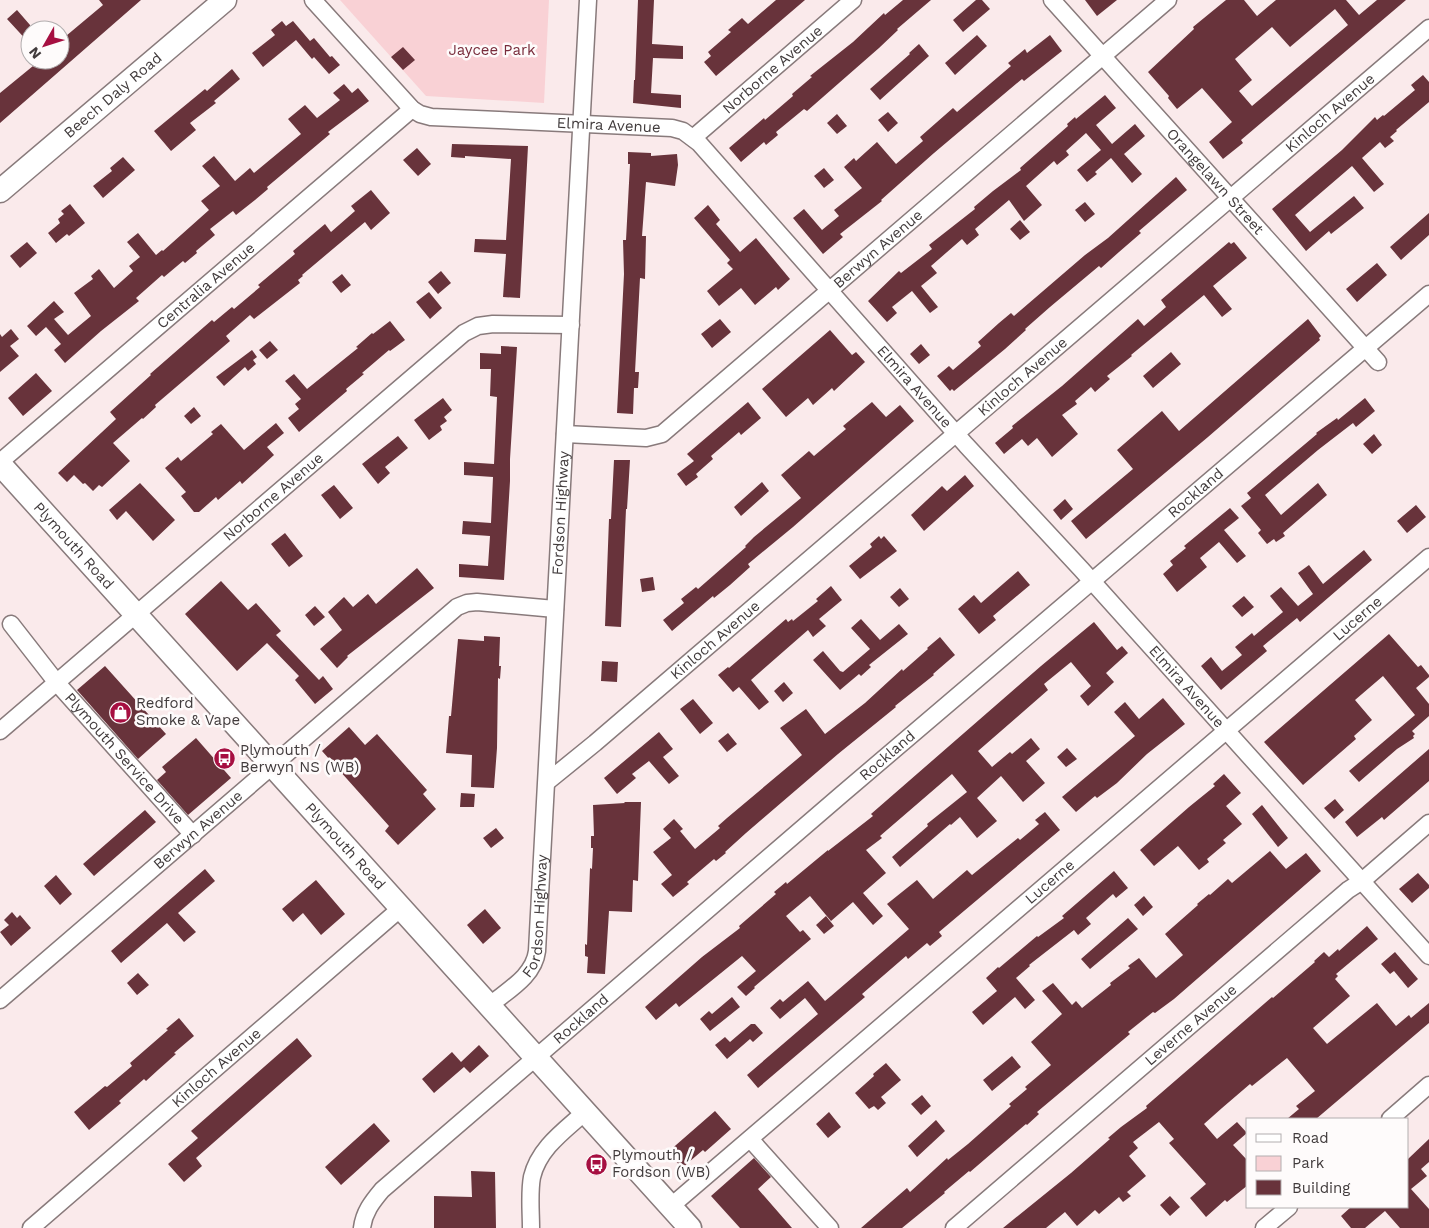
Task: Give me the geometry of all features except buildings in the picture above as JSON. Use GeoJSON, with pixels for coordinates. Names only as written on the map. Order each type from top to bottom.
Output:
{"type":"FeatureCollection","features":[{"type":"Feature","properties":{"kind":"main road","name":"Beech Daly Road"},"geometry":{"type":"LineString","coordinates":[[0,191],[225,0]]}},
{"type":"Feature","properties":{"kind":"main road","name":"Plymouth Road"},"geometry":{"type":"LineString","coordinates":[[0,463],[690,1228]]}},
{"type":"Feature","properties":{"kind":"street","name":"Elmira Avenue"},"geometry":{"type":"LineString","coordinates":[[313,0],[412,109],[420,114],[431,117],[672,128],[682,131],[693,138],[955,433],[1092,581],[1429,956]]}},
{"type":"Feature","properties":{"kind":"street","name":"Fordson Highway"},"geometry":{"type":"LineString","coordinates":[[490,1005],[526,974],[536,958],[588,0]]}},
{"type":"Feature","properties":{"kind":"street","name":"Norborne Avenue"},"geometry":{"type":"LineString","coordinates":[[693,138],[853,0]]}},
{"type":"Feature","properties":{"kind":"street","name":"Orangelawn Street"},"geometry":{"type":"LineString","coordinates":[[1052,0],[1378,362]]}},
{"type":"Feature","properties":{"kind":"street","name":"Berwyn Avenue"},"geometry":{"type":"LineString","coordinates":[[565,434],[646,438],[662,434],[1168,0]]}},
{"type":"Feature","properties":{"kind":"street","name":"Kinloch Avenue"},"geometry":{"type":"LineString","coordinates":[[547,782],[595,743],[1429,28]]}},
{"type":"Feature","properties":{"kind":"street","name":"Centralia Avenue"},"geometry":{"type":"LineString","coordinates":[[0,463],[412,109]]}},
{"type":"Feature","properties":{"kind":"street","name":"Rockland"},"geometry":{"type":"LineString","coordinates":[[362,1228],[366,1213],[382,1190],[1429,294]]}},
{"type":"Feature","properties":{"kind":"street","name":"Norborne Avenue"},"geometry":{"type":"LineString","coordinates":[[0,731],[464,333],[478,326],[493,324],[571,326]]}},
{"type":"Feature","properties":{"kind":"street","name":"Lucerne"},"geometry":{"type":"LineString","coordinates":[[670,1206],[1429,557]]}},
{"type":"Feature","properties":{"kind":"street","name":"Berwyn Avenue"},"geometry":{"type":"LineString","coordinates":[[0,1000],[457,607],[477,602],[555,609]]}},
{"type":"Feature","properties":{"kind":"street","name":"Plymouth Service Drive"},"geometry":{"type":"LineString","coordinates":[[12,624],[57,683],[193,835]]}},
{"type":"Feature","properties":{"kind":"street","name":"Leverne Avenue"},"geometry":{"type":"LineString","coordinates":[[954,1228],[1348,890],[1362,881],[1429,823]]}},
{"type":"Feature","properties":{"kind":"street","name":"Kinloch Avenue"},"geometry":{"type":"LineString","coordinates":[[32,1228],[401,908]]}},
{"type":"Feature","properties":{"kind":"street"},"geometry":{"type":"LineString","coordinates":[[1391,1118],[1429,1085]]}},
{"type":"Feature","properties":{"kind":"street"},"geometry":{"type":"LineString","coordinates":[[531,1228],[532,1176],[539,1159],[547,1147],[585,1112]]}},
{"type":"Feature","properties":{"kind":"street"},"geometry":{"type":"LineString","coordinates":[[750,1139],[830,1228]]}},
{"type":"Feature","properties":{"kind":"street"},"geometry":{"type":"LineString","coordinates":[[1264,1228],[1288,1208]]}},
{"type":"Feature","properties":{"kind":"green space","name":"Jaycee Park"},"geometry":{"type":"Polygon","coordinates":[[[340,0],[549,0],[544,103],[426,96],[340,0]]]}},
{"type":"Feature","properties":{"kind":"place","name":"Redford Smoke & Vape"},"geometry":{"type":"Point","coordinates":[120,712]}},
{"type":"Feature","properties":{"kind":"place","name":"Plymouth / Berwyn NS (WB)"},"geometry":{"type":"Point","coordinates":[224,759]}},
{"type":"Feature","properties":{"kind":"place","name":"Plymouth / Fordson (WB)"},"geometry":{"type":"Point","coordinates":[596,1164]}}]}
